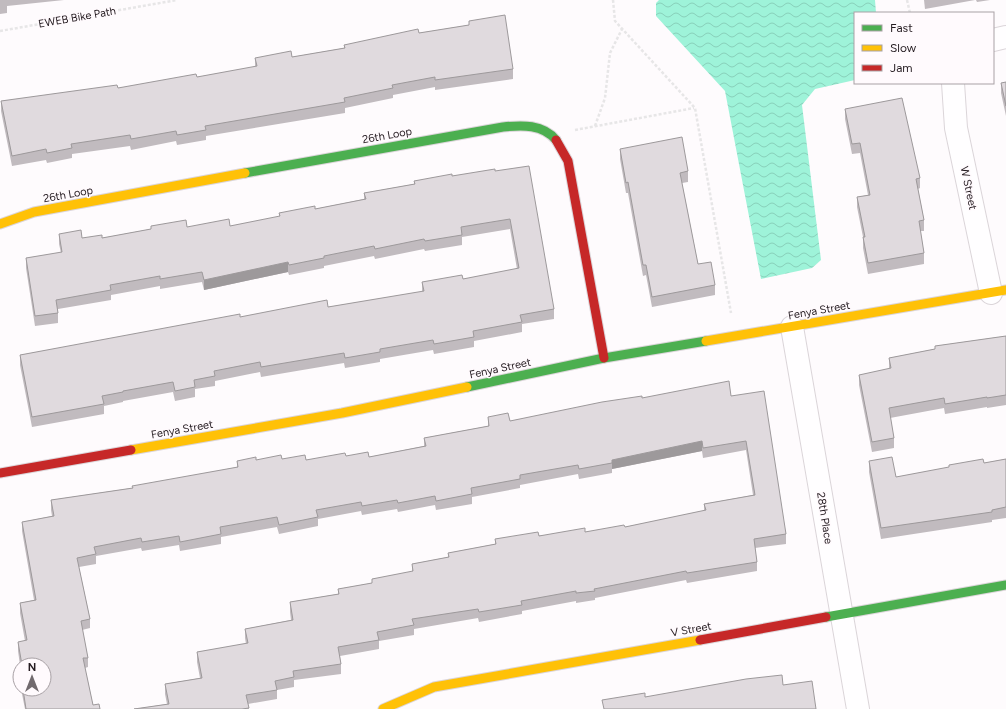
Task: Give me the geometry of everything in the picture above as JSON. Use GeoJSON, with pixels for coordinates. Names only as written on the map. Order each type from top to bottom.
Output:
{"type":"FeatureCollection","features":[{"type":"Feature","properties":{"kind":"street"},"geometry":{"type":"LineString","coordinates":[[994,40],[1006,37]]}},
{"type":"Feature","properties":{"kind":"street","name":"W Street"},"geometry":{"type":"LineString","coordinates":[[953,84],[956,128],[998,292]]}},
{"type":"Feature","properties":{"kind":"street","name":"26th Loop"},"geometry":{"type":"LineString","coordinates":[[0,224],[10,219],[34,212],[487,129],[514,126],[537,127],[551,134]]}},
{"type":"Feature","properties":{"kind":"street"},"geometry":{"type":"LineString","coordinates":[[551,134],[568,161],[604,358]]}},
{"type":"Feature","properties":{"kind":"street","name":"Fenya Street"},"geometry":{"type":"LineString","coordinates":[[0,473],[342,413],[604,358],[998,292]]}},
{"type":"Feature","properties":{"kind":"street","name":"28th Place"},"geometry":{"type":"LineString","coordinates":[[792,327],[858,709]]}},
{"type":"Feature","properties":{"kind":"street","name":"V Street"},"geometry":{"type":"LineString","coordinates":[[383,709],[434,687],[1006,585]]}},
{"type":"Feature","properties":{"kind":"path","name":"EWEB Bike Path"},"geometry":{"type":"LineString","coordinates":[[0,31],[177,0]]}},
{"type":"Feature","properties":{"kind":"path"},"geometry":{"type":"LineString","coordinates":[[613,0],[615,21],[695,108],[732,319]]}},
{"type":"Feature","properties":{"kind":"path"},"geometry":{"type":"LineString","coordinates":[[907,0],[910,12]]}},
{"type":"Feature","properties":{"kind":"path"},"geometry":{"type":"LineString","coordinates":[[595,126],[605,98],[610,53],[622,29]]}},
{"type":"Feature","properties":{"kind":"path"},"geometry":{"type":"LineString","coordinates":[[551,134],[695,108]]}},
{"type":"Feature","properties":{"kind":"water"},"geometry":{"type":"Polygon","coordinates":[[[659,0],[875,0],[876,12],[854,12],[854,80],[815,89],[802,105],[821,260],[812,268],[761,279],[725,91],[656,16],[656,3],[659,0]]]}},
{"type":"Feature","properties":{"kind":"building"},"geometry":{"type":"Polygon","coordinates":[[[505,15],[513,69],[435,80],[435,77],[392,85],[393,88],[344,98],[345,102],[205,126],[206,130],[177,135],[176,131],[131,139],[130,135],[71,144],[72,148],[47,153],[46,149],[12,156],[1,101],[117,85],[118,88],[196,74],[197,77],[257,66],[255,58],[291,51],[292,57],[345,48],[344,45],[418,29],[419,33],[469,25],[469,21],[505,15]]]}},
{"type":"Feature","properties":{"kind":"building"},"geometry":{"type":"Polygon","coordinates":[[[1006,82],[1006,106],[1001,83],[1006,82]]]}},
{"type":"Feature","properties":{"kind":"building"},"geometry":{"type":"Polygon","coordinates":[[[902,98],[920,178],[916,179],[924,220],[919,221],[924,253],[868,263],[863,237],[865,237],[857,197],[870,195],[860,143],[852,144],[845,109],[902,98]]]}},
{"type":"Feature","properties":{"kind":"building"},"geometry":{"type":"Polygon","coordinates":[[[682,137],[688,171],[680,173],[698,264],[711,262],[715,285],[652,297],[646,265],[643,265],[628,182],[626,183],[620,149],[682,137]]]}},
{"type":"Feature","properties":{"kind":"building"},"geometry":{"type":"Polygon","coordinates":[[[529,166],[554,309],[520,315],[522,322],[473,331],[474,337],[434,344],[433,340],[380,349],[380,352],[345,358],[344,353],[261,367],[260,362],[214,371],[215,376],[194,380],[195,387],[175,391],[173,382],[123,391],[102,396],[104,404],[32,417],[20,355],[240,314],[240,317],[327,300],[328,307],[424,291],[422,282],[462,275],[463,279],[519,268],[510,219],[461,227],[462,235],[425,241],[424,239],[375,249],[374,246],[289,265],[288,262],[204,280],[202,272],[160,279],[160,276],[110,285],[111,290],[56,300],[58,313],[35,316],[26,258],[62,252],[59,234],[81,230],[82,238],[102,235],[102,238],[151,229],[151,226],[186,220],[187,227],[229,219],[230,226],[280,216],[279,213],[315,206],[315,209],[366,199],[364,193],[415,184],[414,181],[452,174],[452,176],[495,169],[495,171],[529,166]]]}},
{"type":"Feature","properties":{"kind":"building"},"geometry":{"type":"Polygon","coordinates":[[[1006,336],[1006,395],[945,404],[944,398],[889,408],[894,438],[872,442],[859,375],[891,368],[889,358],[935,349],[935,346],[1006,336]]]}},
{"type":"Feature","properties":{"kind":"building"},"geometry":{"type":"Polygon","coordinates":[[[729,381],[731,396],[764,391],[786,534],[754,539],[757,562],[687,573],[686,571],[594,589],[595,591],[576,593],[576,591],[521,601],[522,605],[479,612],[478,609],[412,619],[414,625],[377,632],[379,640],[338,647],[341,664],[293,671],[294,677],[275,681],[277,690],[246,695],[249,708],[134,709],[169,704],[165,684],[202,678],[197,652],[248,643],[245,629],[293,620],[290,602],[339,594],[338,589],[372,583],[372,579],[413,571],[412,564],[449,557],[448,553],[496,544],[495,539],[538,532],[539,536],[585,528],[585,532],[624,525],[625,527],[706,510],[704,504],[755,495],[746,441],[703,448],[702,441],[612,460],[612,463],[579,469],[578,465],[520,475],[520,479],[471,488],[472,494],[436,501],[435,496],[398,503],[397,500],[362,506],[361,502],[316,510],[318,517],[279,525],[277,517],[220,527],[221,534],[180,542],[179,536],[142,542],[141,538],[94,547],[96,554],[77,558],[90,619],[81,621],[88,658],[83,658],[93,705],[99,704],[100,709],[26,709],[24,697],[52,697],[52,657],[21,657],[18,642],[27,640],[20,603],[36,600],[22,522],[54,516],[51,500],[133,488],[132,486],[238,467],[237,461],[256,457],[256,460],[281,455],[282,459],[305,455],[306,460],[345,453],[346,456],[368,452],[369,457],[426,446],[424,438],[489,426],[488,417],[508,413],[510,421],[602,402],[642,396],[642,398],[729,381]]]}},
{"type":"Feature","properties":{"kind":"building"},"geometry":{"type":"Polygon","coordinates":[[[892,457],[896,477],[983,459],[984,463],[1006,459],[1006,507],[992,510],[992,512],[881,528],[869,461],[892,457]]]}},
{"type":"Feature","properties":{"kind":"building"},"geometry":{"type":"Polygon","coordinates":[[[782,675],[783,685],[812,681],[816,709],[604,709],[602,700],[645,693],[645,697],[746,679],[782,675]]]}},
{"type":"Feature","properties":{"kind":"traffic: fast"},"geometry":{"type":"LineString","coordinates":[[245,173],[503,127],[525,126],[539,128],[551,135],[556,140]]}},
{"type":"Feature","properties":{"kind":"traffic: fast"},"geometry":{"type":"LineString","coordinates":[[467,387],[604,358],[706,341]]}},
{"type":"Feature","properties":{"kind":"traffic: fast"},"geometry":{"type":"LineString","coordinates":[[826,617],[1006,585]]}},
{"type":"Feature","properties":{"kind":"traffic: slow"},"geometry":{"type":"LineString","coordinates":[[0,224],[34,212],[245,173]]}},
{"type":"Feature","properties":{"kind":"traffic: slow"},"geometry":{"type":"LineString","coordinates":[[706,341],[1006,290]]}},
{"type":"Feature","properties":{"kind":"traffic: slow"},"geometry":{"type":"LineString","coordinates":[[131,450],[342,413],[467,387]]}},
{"type":"Feature","properties":{"kind":"traffic: slow"},"geometry":{"type":"LineString","coordinates":[[383,709],[434,687],[700,640]]}},
{"type":"Feature","properties":{"kind":"traffic: jam"},"geometry":{"type":"LineString","coordinates":[[556,140],[568,161],[604,358]]}},
{"type":"Feature","properties":{"kind":"traffic: jam"},"geometry":{"type":"LineString","coordinates":[[0,473],[131,450]]}},
{"type":"Feature","properties":{"kind":"traffic: jam"},"geometry":{"type":"LineString","coordinates":[[700,640],[826,617]]}}]}
